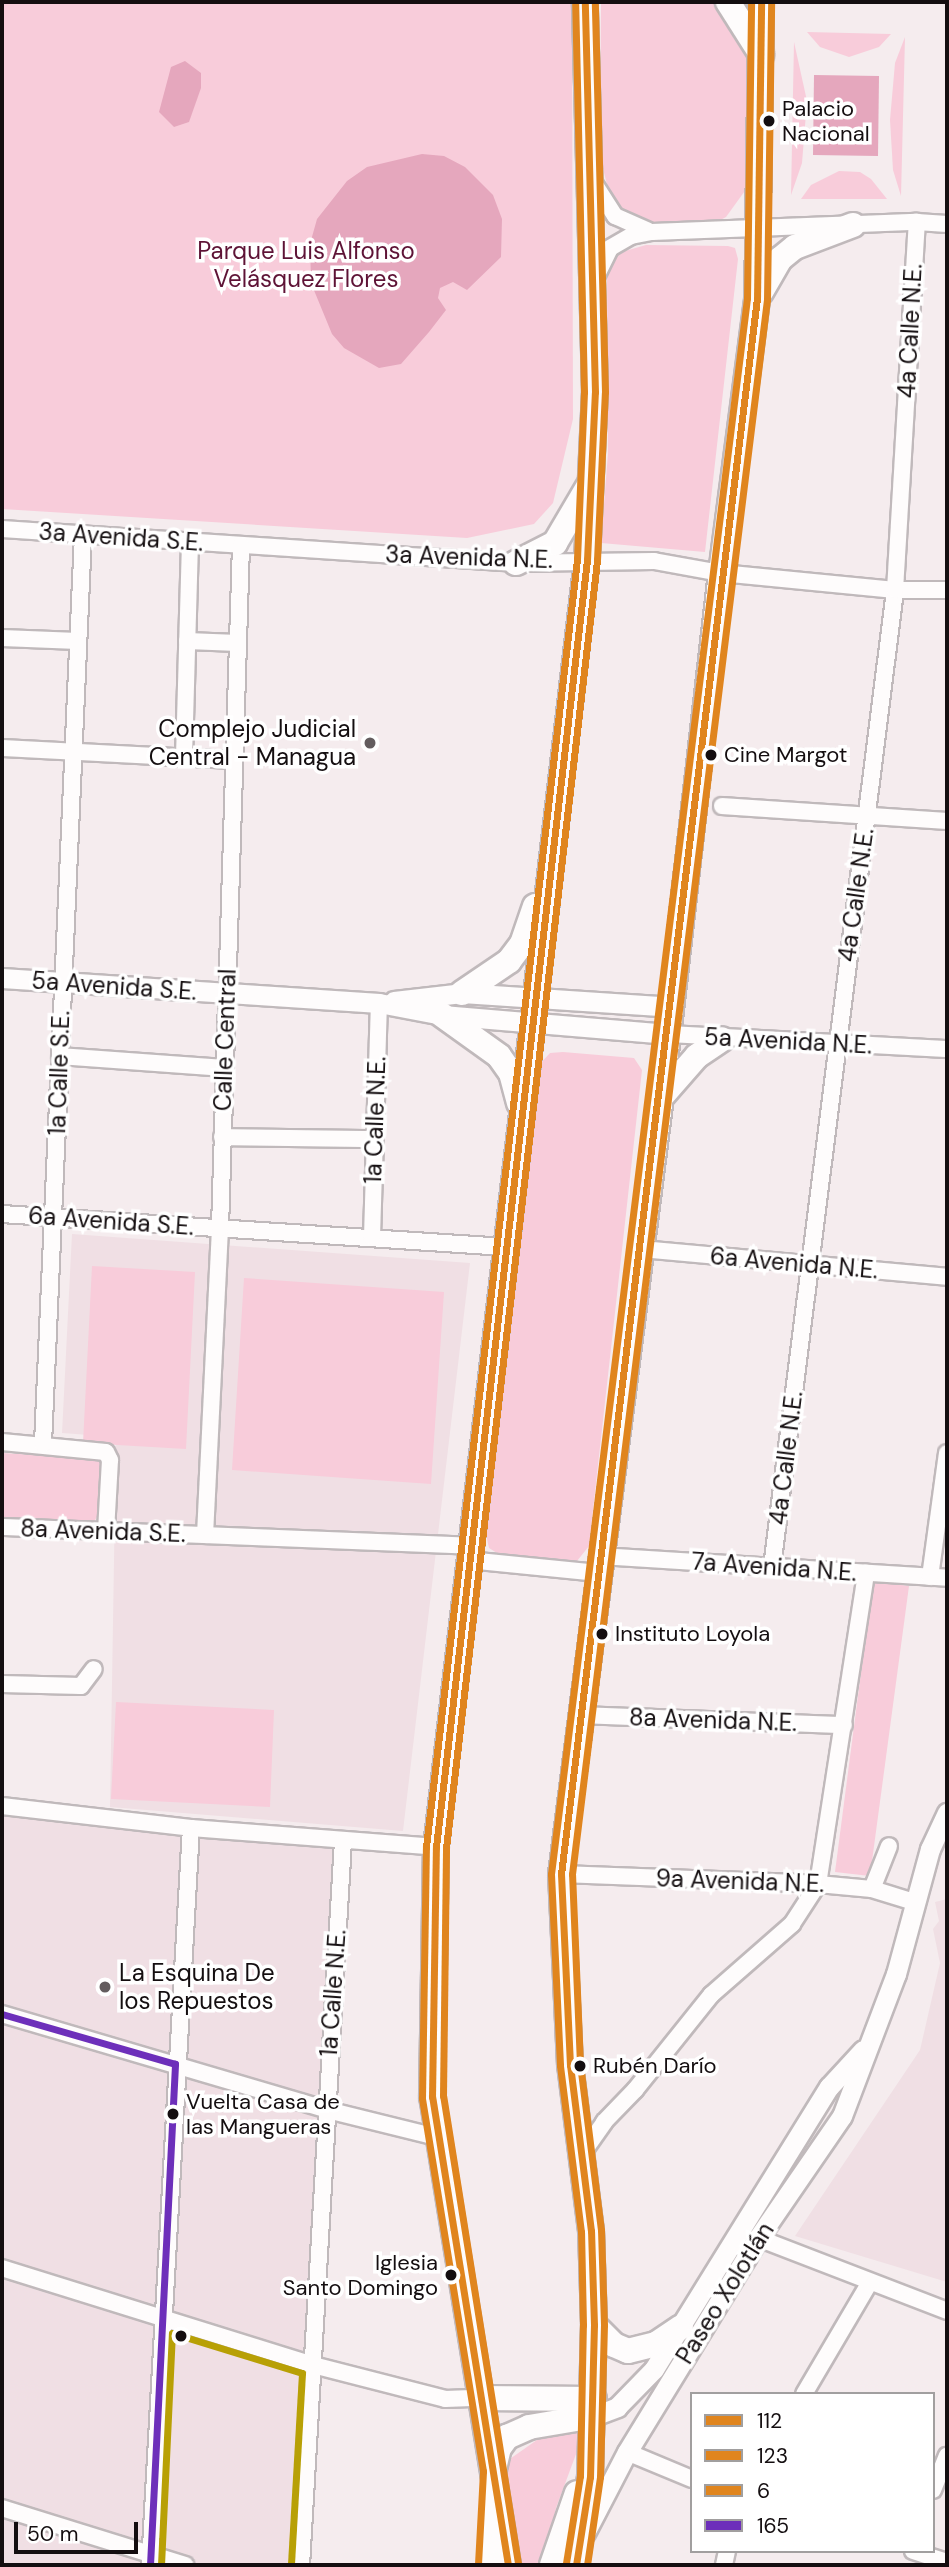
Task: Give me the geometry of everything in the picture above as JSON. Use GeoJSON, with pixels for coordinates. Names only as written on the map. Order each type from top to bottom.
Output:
{"type":"FeatureCollection","features":[{"type":"Feature","properties":{"kind":"highway"},"geometry":{"type":"LineString","coordinates":[[508,2565],[437,2137],[431,2064],[436,1847],[587,560],[593,477],[586,2]]}},
{"type":"Feature","properties":{"kind":"highway"},"geometry":{"type":"LineString","coordinates":[[728,2],[762,55]]}},
{"type":"Feature","properties":{"kind":"highway"},"geometry":{"type":"LineString","coordinates":[[576,2565],[582,2540],[592,2448],[594,2325],[582,2154],[570,2065],[561,1874],[599,1564],[662,1097],[721,573],[757,299],[761,230],[761,2]]}},
{"type":"Feature","properties":{"kind":"highway"},"geometry":{"type":"LineString","coordinates":[[757,299],[780,260],[795,247],[853,225]]}},
{"type":"Feature","properties":{"kind":"highway"},"geometry":{"type":"LineString","coordinates":[[516,563],[555,543],[593,477]]}},
{"type":"Feature","properties":{"kind":"highway"},"geometry":{"type":"LineString","coordinates":[[462,993],[499,972],[516,954],[553,848]]}},
{"type":"Feature","properties":{"kind":"highway"},"geometry":{"type":"LineString","coordinates":[[442,1015],[499,1056],[513,1079],[521,1119]]}},
{"type":"Feature","properties":{"kind":"highway"},"geometry":{"type":"LineString","coordinates":[[662,1097],[697,1055],[723,1039]]}},
{"type":"Feature","properties":{"kind":"highway"},"geometry":{"type":"LineString","coordinates":[[594,2325],[614,2345],[628,2351],[656,2344],[681,2326]]}},
{"type":"Feature","properties":{"kind":"highway"},"geometry":{"type":"LineString","coordinates":[[479,2398],[594,2407]]}},
{"type":"Feature","properties":{"kind":"highway"},"geometry":{"type":"LineString","coordinates":[[494,2470],[499,2448],[507,2437],[529,2427],[594,2407]]}},
{"type":"Feature","properties":{"kind":"highway"},"geometry":{"type":"LineString","coordinates":[[552,2565],[592,2448]]}},
{"type":"Feature","properties":{"kind":"street"},"geometry":{"type":"LineString","coordinates":[[588,172],[615,216],[652,232]]}},
{"type":"Feature","properties":{"kind":"street"},"geometry":{"type":"LineString","coordinates":[[592,289],[610,248],[631,236],[652,232],[761,230],[917,222],[947,224]]}},
{"type":"Feature","properties":{"kind":"street","name":"4a Calle N.E."},"geometry":{"type":"LineString","coordinates":[[772,1567],[895,590],[917,222]]}},
{"type":"Feature","properties":{"kind":"street","name":"3a Avenida S.E."},"geometry":{"type":"LineString","coordinates":[[2,529],[241,545]]}},
{"type":"Feature","properties":{"kind":"street","name":"1a Calle S.E."},"geometry":{"type":"LineString","coordinates":[[43,1444],[83,534]]}},
{"type":"Feature","properties":{"kind":"street"},"geometry":{"type":"LineString","coordinates":[[184,757],[190,541]]}},
{"type":"Feature","properties":{"kind":"street","name":"3a Avenida N.E."},"geometry":{"type":"LineString","coordinates":[[241,545],[516,563],[654,561],[721,573],[895,590],[947,590]]}},
{"type":"Feature","properties":{"kind":"street","name":"Calle Central"},"geometry":{"type":"LineString","coordinates":[[205,1535],[220,1228],[241,545]]}},
{"type":"Feature","properties":{"kind":"street"},"geometry":{"type":"LineString","coordinates":[[2,638],[78,641]]}},
{"type":"Feature","properties":{"kind":"street"},"geometry":{"type":"LineString","coordinates":[[187,641],[238,643]]}},
{"type":"Feature","properties":{"kind":"street"},"geometry":{"type":"LineString","coordinates":[[2,748],[234,760]]}},
{"type":"Feature","properties":{"kind":"street"},"geometry":{"type":"LineString","coordinates":[[722,806],[947,821]]}},
{"type":"Feature","properties":{"kind":"street","name":"5a Avenida S.E."},"geometry":{"type":"LineString","coordinates":[[2,978],[226,993]]}},
{"type":"Feature","properties":{"kind":"street","name":"5a Avenida N.E."},"geometry":{"type":"LineString","coordinates":[[226,993],[379,1003],[442,1015],[533,1024],[669,1021]]}},
{"type":"Feature","properties":{"kind":"street","name":"5a Avenida N.E."},"geometry":{"type":"LineString","coordinates":[[379,1003],[462,993],[536,998],[669,1021],[723,1039],[947,1049]]}},
{"type":"Feature","properties":{"kind":"street","name":"1a Calle N.E."},"geometry":{"type":"LineString","coordinates":[[372,1237],[379,1003]]}},
{"type":"Feature","properties":{"kind":"street"},"geometry":{"type":"LineString","coordinates":[[60,1056],[224,1068]]}},
{"type":"Feature","properties":{"kind":"street"},"geometry":{"type":"LineString","coordinates":[[222,1137],[374,1139]]}},
{"type":"Feature","properties":{"kind":"street","name":"6a Avenida S.E."},"geometry":{"type":"LineString","coordinates":[[2,1214],[220,1228]]}},
{"type":"Feature","properties":{"kind":"street"},"geometry":{"type":"LineString","coordinates":[[220,1228],[505,1247]]}},
{"type":"Feature","properties":{"kind":"street","name":"6a Avenida N.E."},"geometry":{"type":"LineString","coordinates":[[641,1249],[947,1277]]}},
{"type":"Feature","properties":{"kind":"street"},"geometry":{"type":"LineString","coordinates":[[2,1443],[43,1444],[106,1452],[110,1460],[106,1532]]}},
{"type":"Feature","properties":{"kind":"street"},"geometry":{"type":"LineString","coordinates":[[930,1577],[947,1453]]}},
{"type":"Feature","properties":{"kind":"street","name":"8a Avenida S.E."},"geometry":{"type":"LineString","coordinates":[[2,1527],[205,1535],[469,1553]]}},
{"type":"Feature","properties":{"kind":"street","name":"7a Avenida N.E."},"geometry":{"type":"LineString","coordinates":[[469,1553],[599,1564],[772,1567],[947,1578]]}},
{"type":"Feature","properties":{"kind":"street"},"geometry":{"type":"LineString","coordinates":[[582,2154],[604,2122],[635,2090],[711,1995],[792,1924],[818,1884],[866,1573]]}},
{"type":"Feature","properties":{"kind":"street"},"geometry":{"type":"LineString","coordinates":[[2,1684],[81,1686],[94,1669]]}},
{"type":"Feature","properties":{"kind":"street","name":"8a Avenida N.E."},"geometry":{"type":"LineString","coordinates":[[581,1715],[844,1725]]}},
{"type":"Feature","properties":{"kind":"street"},"geometry":{"type":"LineString","coordinates":[[2,1806],[191,1828],[436,1847]]}},
{"type":"Feature","properties":{"kind":"street","name":"Paseo Xolotlán"},"geometry":{"type":"LineString","coordinates":[[582,2540],[626,2452],[758,2238],[842,2116],[866,2046],[896,1974],[930,1849],[947,1813]]}},
{"type":"Feature","properties":{"kind":"street"},"geometry":{"type":"LineString","coordinates":[[151,2560],[175,2064],[191,1828]]}},
{"type":"Feature","properties":{"kind":"street","name":"1a Calle N.E."},"geometry":{"type":"LineString","coordinates":[[301,2565],[343,1840]]}},
{"type":"Feature","properties":{"kind":"street"},"geometry":{"type":"LineString","coordinates":[[872,1889],[889,1846]]}},
{"type":"Feature","properties":{"kind":"street","name":"9a Avenida N.E."},"geometry":{"type":"LineString","coordinates":[[561,1874],[818,1884],[872,1889],[917,1903]]}},
{"type":"Feature","properties":{"kind":"street"},"geometry":{"type":"LineString","coordinates":[[2,2014],[326,2109],[437,2137]]}},
{"type":"Feature","properties":{"kind":"street","name":"Paseo Xolotlán"},"geometry":{"type":"LineString","coordinates":[[594,2407],[617,2407],[636,2391],[681,2326],[829,2087],[866,2046]]}},
{"type":"Feature","properties":{"kind":"street"},"geometry":{"type":"LineString","coordinates":[[758,2238],[947,2311]]}},
{"type":"Feature","properties":{"kind":"street"},"geometry":{"type":"LineString","coordinates":[[2,2267],[313,2365],[445,2399],[479,2398]]}},
{"type":"Feature","properties":{"kind":"street"},"geometry":{"type":"LineString","coordinates":[[805,2392],[870,2282]]}},
{"type":"Feature","properties":{"kind":"street"},"geometry":{"type":"LineString","coordinates":[[626,2452],[690,2478]]}},
{"type":"Feature","properties":{"kind":"street"},"geometry":{"type":"LineString","coordinates":[[935,2485],[947,2456]]}},
{"type":"Feature","properties":{"kind":"street"},"geometry":{"type":"LineString","coordinates":[[488,2565],[494,2470]]}},
{"type":"Feature","properties":{"kind":"street"},"geometry":{"type":"LineString","coordinates":[[2,2508],[151,2560],[185,2565]]}},
{"type":"Feature","properties":{"kind":"street"},"geometry":{"type":"LineString","coordinates":[[918,2553],[947,2562]]}},
{"type":"Feature","properties":{"kind":"shaded area"},"geometry":{"type":"Polygon","coordinates":[[[185,61],[201,73],[201,88],[189,122],[174,127],[159,112],[171,67],[185,61]]]}},
{"type":"Feature","properties":{"kind":"shaded area"},"geometry":{"type":"Polygon","coordinates":[[[814,75],[879,76],[878,156],[813,155],[814,75]]]}},
{"type":"Feature","properties":{"kind":"shaded area"},"geometry":{"type":"Polygon","coordinates":[[[422,154],[444,156],[465,167],[493,195],[502,219],[501,257],[467,290],[453,282],[440,288],[438,298],[446,310],[401,364],[379,368],[344,348],[332,334],[311,283],[310,244],[317,219],[347,181],[367,167],[422,154]]]}},
{"type":"Feature","properties":{"kind":"shaded area"},"geometry":{"type":"Polygon","coordinates":[[[72,1234],[470,1263],[403,1831],[110,1807],[116,1437],[62,1433],[72,1234]]]}},
{"type":"Feature","properties":{"kind":"shaded area"},"geometry":{"type":"Polygon","coordinates":[[[2,1806],[343,1840],[302,2565],[2,2565],[2,1806]]]}},
{"type":"Feature","properties":{"kind":"shaded area"},"geometry":{"type":"Polygon","coordinates":[[[947,1899],[947,2282],[795,2236],[920,2050],[940,1963],[933,1929],[939,1921],[935,1902],[947,1899]]]}},
{"type":"Feature","properties":{"kind":"green space","name":"Parque Luis Alfonso Velásquez Flores"},"geometry":{"type":"Polygon","coordinates":[[[2,2],[572,2],[573,419],[553,503],[534,524],[467,538],[2,509],[2,2]]]}},
{"type":"Feature","properties":{"kind":"green space"},"geometry":{"type":"Polygon","coordinates":[[[601,2],[746,2],[747,188],[726,217],[709,226],[685,228],[643,224],[611,200],[600,157],[601,2]]]}},
{"type":"Feature","properties":{"kind":"green space"},"geometry":{"type":"Polygon","coordinates":[[[807,32],[891,34],[879,47],[849,57],[820,47],[807,32]]]}},
{"type":"Feature","properties":{"kind":"green space"},"geometry":{"type":"Polygon","coordinates":[[[905,37],[901,196],[893,170],[890,120],[895,63],[905,37]]]}},
{"type":"Feature","properties":{"kind":"green space"},"geometry":{"type":"Polygon","coordinates":[[[794,42],[807,101],[802,163],[791,195],[794,42]]]}},
{"type":"Feature","properties":{"kind":"green space"},"geometry":{"type":"Polygon","coordinates":[[[839,171],[860,172],[871,179],[887,199],[801,199],[811,185],[839,171]]]}},
{"type":"Feature","properties":{"kind":"green space"},"geometry":{"type":"Polygon","coordinates":[[[646,245],[728,246],[735,248],[738,259],[705,552],[601,543],[608,453],[607,273],[618,253],[646,245]]]}},
{"type":"Feature","properties":{"kind":"green space"},"geometry":{"type":"Polygon","coordinates":[[[550,1053],[634,1058],[642,1070],[589,1546],[577,1561],[497,1553],[489,1548],[485,1530],[505,1376],[498,1359],[537,1067],[550,1053]]]}},
{"type":"Feature","properties":{"kind":"green space"},"geometry":{"type":"Polygon","coordinates":[[[92,1266],[195,1272],[186,1449],[83,1443],[92,1266]]]}},
{"type":"Feature","properties":{"kind":"green space"},"geometry":{"type":"Polygon","coordinates":[[[244,1278],[444,1292],[431,1484],[232,1470],[244,1278]]]}},
{"type":"Feature","properties":{"kind":"green space"},"geometry":{"type":"Polygon","coordinates":[[[2,1453],[100,1459],[99,1513],[94,1522],[2,1520],[2,1453]]]}},
{"type":"Feature","properties":{"kind":"green space"},"geometry":{"type":"Polygon","coordinates":[[[873,1581],[909,1586],[870,1876],[835,1872],[873,1581]]]}},
{"type":"Feature","properties":{"kind":"green space"},"geometry":{"type":"Polygon","coordinates":[[[116,1702],[274,1710],[270,1807],[111,1799],[116,1702]]]}},
{"type":"Feature","properties":{"kind":"green space"},"geometry":{"type":"Polygon","coordinates":[[[579,2427],[582,2438],[556,2508],[543,2565],[518,2565],[503,2471],[507,2461],[544,2435],[579,2427]]]}},
{"type":"Feature","properties":{"kind":"transit line","name":"6"},"geometry":{"type":"LineString","coordinates":[[478,2564],[483,2471],[422,2098],[426,1847],[577,559],[584,392],[575,2]]}},
{"type":"Feature","properties":{"kind":"transit line","name":"112"},"geometry":{"type":"LineString","coordinates":[[508,2565],[432,2097],[436,1847],[587,560],[595,392],[585,2]]}},
{"type":"Feature","properties":{"kind":"transit line","name":"123"},"geometry":{"type":"LineString","coordinates":[[518,2563],[443,2096],[446,1848],[597,560],[605,392],[595,2]]}},
{"type":"Feature","properties":{"kind":"transit line","name":"6"},"geometry":{"type":"LineString","coordinates":[[566,2563],[580,2476],[583,2325],[581,2232],[560,2065],[551,1874],[747,298],[751,2]]}},
{"type":"Feature","properties":{"kind":"transit line","name":"112"},"geometry":{"type":"LineString","coordinates":[[576,2565],[590,2477],[594,2325],[591,2231],[570,2065],[561,1874],[757,299],[761,2]]}},
{"type":"Feature","properties":{"kind":"transit line","name":"123"},"geometry":{"type":"LineString","coordinates":[[587,2565],[600,2477],[604,2325],[601,2230],[580,2064],[572,1874],[767,300],[771,2]]}},
{"type":"Feature","properties":{"kind":"transit line","name":"165"},"geometry":{"type":"LineString","coordinates":[[2,2014],[175,2064]]}},
{"type":"Feature","properties":{"kind":"transit line","name":"165"},"geometry":{"type":"LineString","coordinates":[[150,2565],[175,2064]]}},
{"type":"Feature","properties":{"kind":"transit line"},"geometry":{"type":"LineString","coordinates":[[161,2565],[172,2333],[302,2373],[291,2564]]}},
{"type":"Feature","properties":{"kind":"place","name":"Palacio Nacional"},"geometry":{"type":"Point","coordinates":[769,121]}},
{"type":"Feature","properties":{"kind":"place","name":"Complejo Judicial Central - Managua"},"geometry":{"type":"Point","coordinates":[370,743]}},
{"type":"Feature","properties":{"kind":"place","name":"Cine Margot"},"geometry":{"type":"Point","coordinates":[711,755]}},
{"type":"Feature","properties":{"kind":"place","name":"Instituto Loyola"},"geometry":{"type":"Point","coordinates":[602,1634]}},
{"type":"Feature","properties":{"kind":"place","name":"La Esquina De los Repuestos"},"geometry":{"type":"Point","coordinates":[105,1987]}},
{"type":"Feature","properties":{"kind":"place","name":"Rubén Darío"},"geometry":{"type":"Point","coordinates":[580,2066]}},
{"type":"Feature","properties":{"kind":"place","name":"Vuelta Casa de las Mangueras"},"geometry":{"type":"Point","coordinates":[173,2114]}},
{"type":"Feature","properties":{"kind":"place","name":"Iglesia Santo Domingo"},"geometry":{"type":"Point","coordinates":[451,2275]}}]}
